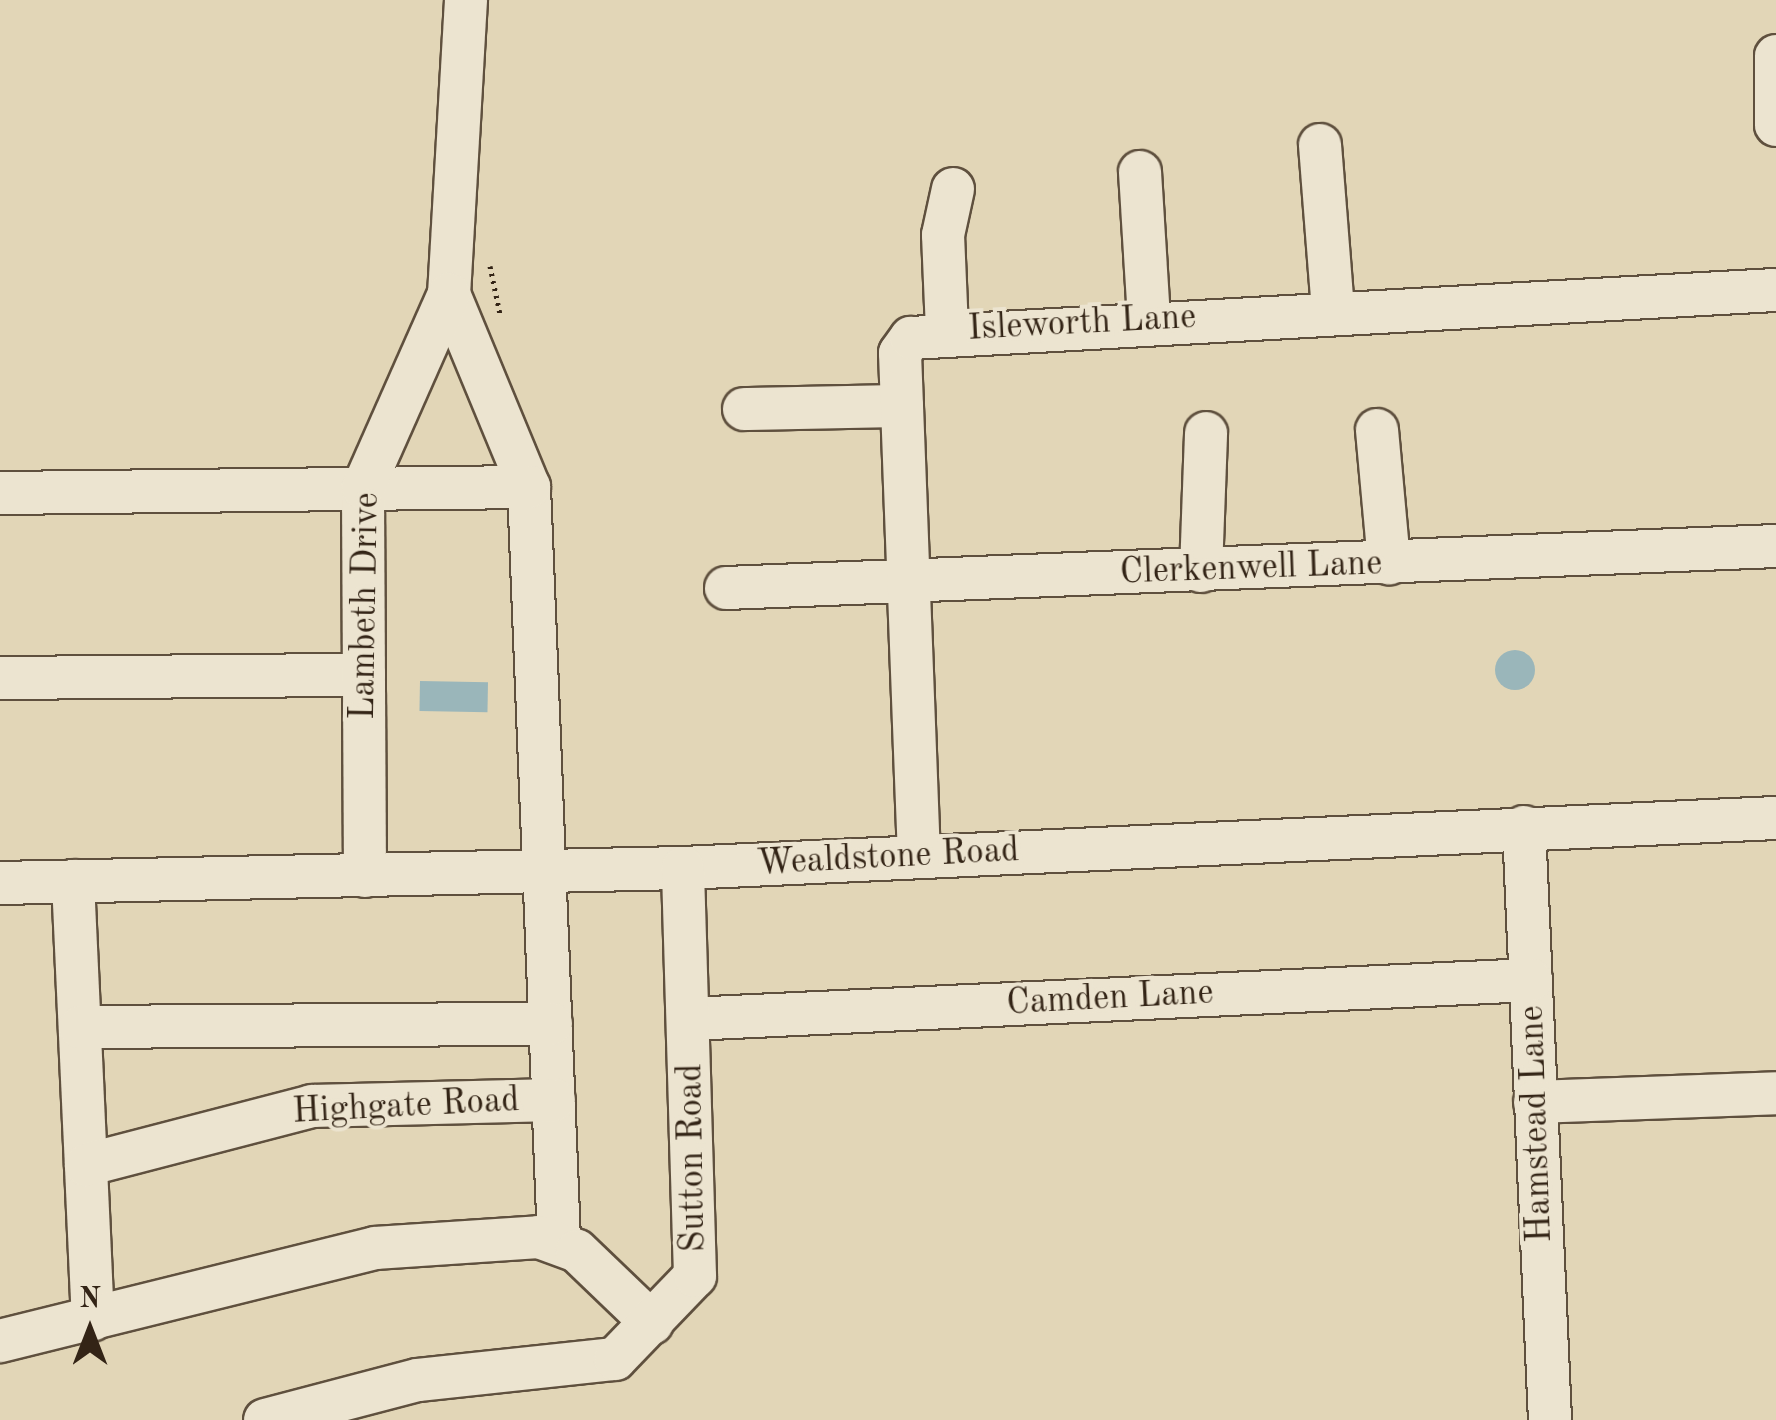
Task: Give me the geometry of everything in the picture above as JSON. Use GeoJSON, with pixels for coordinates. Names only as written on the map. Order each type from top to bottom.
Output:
{"type":"FeatureCollection","features":[{"type":"Feature","properties":{"kind":"street","name":"Lambeth Drive"},"geometry":{"type":"LineString","coordinates":[[365,876],[363,488],[450,294],[466,0]]}},
{"type":"Feature","properties":{"kind":"street"},"geometry":{"type":"LineString","coordinates":[[1776,56],[1776,125]]}},
{"type":"Feature","properties":{"kind":"street"},"geometry":{"type":"LineString","coordinates":[[1320,145],[1333,312]]}},
{"type":"Feature","properties":{"kind":"street"},"geometry":{"type":"LineString","coordinates":[[1140,172],[1150,321]]}},
{"type":"Feature","properties":{"kind":"street"},"geometry":{"type":"LineString","coordinates":[[947,330],[943,235],[952,189]]}},
{"type":"Feature","properties":{"kind":"street","name":"Isleworth Lane"},"geometry":{"type":"LineString","coordinates":[[919,857],[912,584],[900,353],[911,338],[947,330],[1776,290]]}},
{"type":"Feature","properties":{"kind":"street","name":"Lambeth Drive"},"geometry":{"type":"LineString","coordinates":[[450,294],[529,487],[559,1240]]}},
{"type":"Feature","properties":{"kind":"street"},"geometry":{"type":"LineString","coordinates":[[744,409],[902,406]]}},
{"type":"Feature","properties":{"kind":"street"},"geometry":{"type":"LineString","coordinates":[[1377,430],[1389,563]]}},
{"type":"Feature","properties":{"kind":"street"},"geometry":{"type":"LineString","coordinates":[[1201,571],[1206,433]]}},
{"type":"Feature","properties":{"kind":"street"},"geometry":{"type":"LineString","coordinates":[[0,493],[529,487]]}},
{"type":"Feature","properties":{"kind":"street","name":"Clerkenwell Lane"},"geometry":{"type":"LineString","coordinates":[[726,588],[912,584],[1776,546]]}},
{"type":"Feature","properties":{"kind":"street"},"geometry":{"type":"LineString","coordinates":[[0,678],[364,675]]}},
{"type":"Feature","properties":{"kind":"street","name":"Wealdstone Road"},"geometry":{"type":"LineString","coordinates":[[0,883],[683,868],[1776,818]]}},
{"type":"Feature","properties":{"kind":"street","name":"Hamstead Lane"},"geometry":{"type":"LineString","coordinates":[[1524,827],[1550,1420]]}},
{"type":"Feature","properties":{"kind":"street","name":"Sutton Road"},"geometry":{"type":"LineString","coordinates":[[264,1420],[418,1380],[614,1359],[695,1276],[683,868]]}},
{"type":"Feature","properties":{"kind":"street"},"geometry":{"type":"LineString","coordinates":[[73,882],[93,1320]]}},
{"type":"Feature","properties":{"kind":"street","name":"Camden Lane"},"geometry":{"type":"LineString","coordinates":[[689,1019],[1531,980]]}},
{"type":"Feature","properties":{"kind":"street"},"geometry":{"type":"LineString","coordinates":[[80,1027],[551,1024]]}},
{"type":"Feature","properties":{"kind":"street"},"geometry":{"type":"LineString","coordinates":[[1535,1102],[1776,1092]]}},
{"type":"Feature","properties":{"kind":"street","name":"Highgate Road"},"geometry":{"type":"LineString","coordinates":[[86,1165],[312,1106],[554,1100]]}},
{"type":"Feature","properties":{"kind":"street"},"geometry":{"type":"LineString","coordinates":[[0,1342],[375,1248],[559,1240],[652,1323]]}},
{"type":"Feature","properties":{"kind":"path"},"geometry":{"type":"LineString","coordinates":[[489,246],[504,326]]}},
{"type":"Feature","properties":{"kind":"water"},"geometry":{"type":"Polygon","coordinates":[[[1515,650],[1529,656],[1535,670],[1529,684],[1515,690],[1501,684],[1495,670],[1501,656],[1515,650]]]}},
{"type":"Feature","properties":{"kind":"water"},"geometry":{"type":"Polygon","coordinates":[[[420,681],[488,682],[487,712],[419,711],[420,681]]]}}]}
